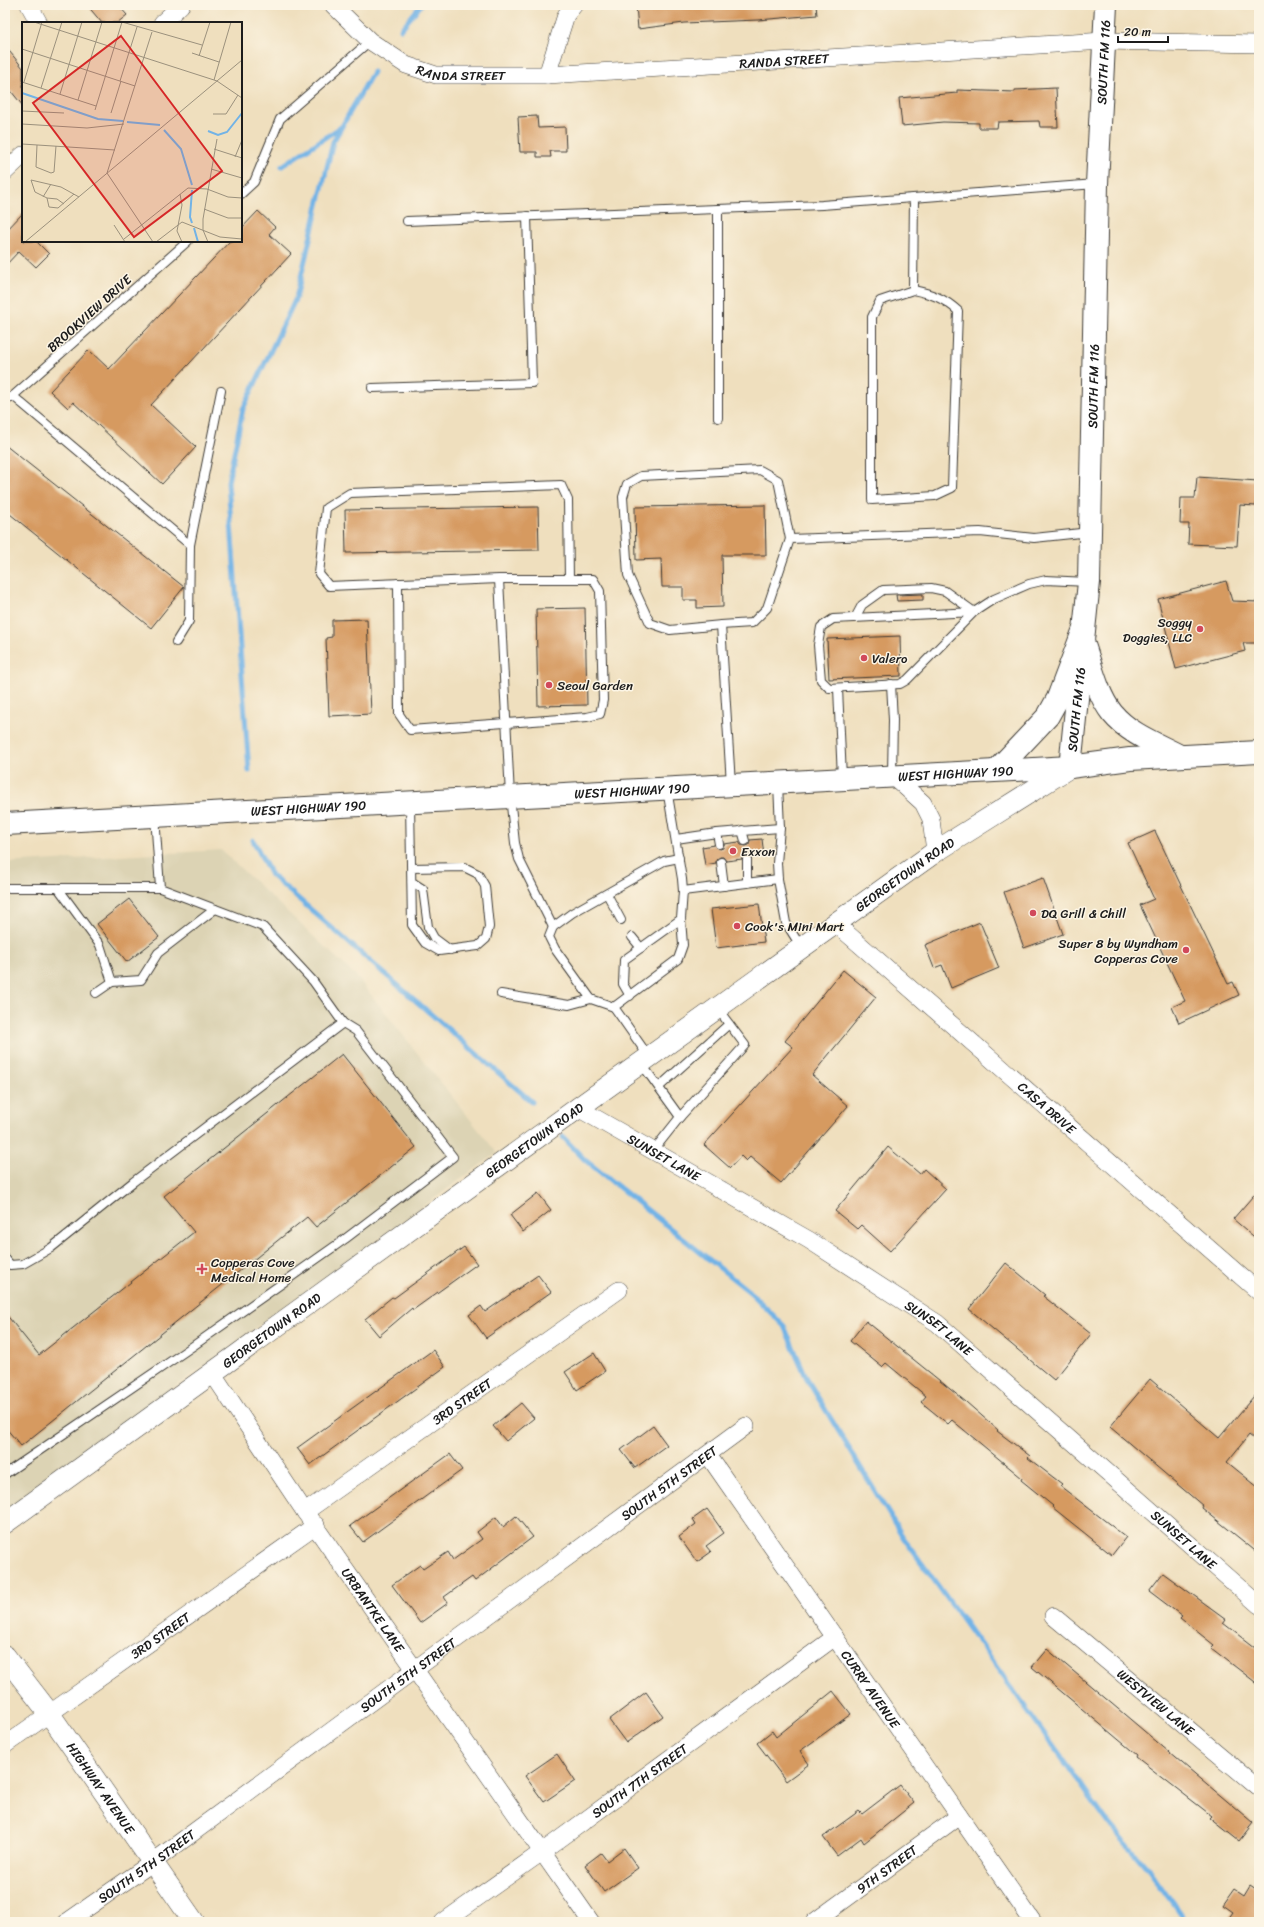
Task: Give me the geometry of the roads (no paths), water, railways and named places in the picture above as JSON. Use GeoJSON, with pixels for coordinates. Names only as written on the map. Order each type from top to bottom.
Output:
{"type":"FeatureCollection","features":[{"type":"Feature","properties":{"kind":"main road","name":"SOUTH FM 116"},"geometry":{"type":"LineString","coordinates":[[1070,767],[1089,582],[1097,184],[1106,5]]}},
{"type":"Feature","properties":{"kind":"main road"},"geometry":{"type":"LineString","coordinates":[[1083,635],[1102,695],[1112,713],[1126,727],[1138,735],[1181,756]]}},
{"type":"Feature","properties":{"kind":"main road"},"geometry":{"type":"LineString","coordinates":[[997,770],[1048,716],[1058,698],[1083,635]]}},
{"type":"Feature","properties":{"kind":"main road","name":"WEST HIGHWAY 190"},"geometry":{"type":"LineString","coordinates":[[5,824],[731,784],[778,783],[892,775],[1070,767],[1130,760],[1259,752]]}},
{"type":"Feature","properties":{"kind":"street"},"geometry":{"type":"LineString","coordinates":[[29,5],[38,22]]}},
{"type":"Feature","properties":{"kind":"street"},"geometry":{"type":"LineString","coordinates":[[163,22],[181,5]]}},
{"type":"Feature","properties":{"kind":"street","name":"RANDA STREET"},"geometry":{"type":"LineString","coordinates":[[333,5],[370,41],[406,65],[436,75],[548,75],[1104,41],[1259,44]]}},
{"type":"Feature","properties":{"kind":"street"},"geometry":{"type":"LineString","coordinates":[[548,75],[566,15],[574,5]]}},
{"type":"Feature","properties":{"kind":"street"},"geometry":{"type":"LineString","coordinates":[[5,172],[22,156]]}},
{"type":"Feature","properties":{"kind":"street","name":"GEORGETOWN ROAD"},"geometry":{"type":"LineString","coordinates":[[5,1523],[213,1374],[578,1108],[935,852],[1070,767]]}},
{"type":"Feature","properties":{"kind":"street"},"geometry":{"type":"LineString","coordinates":[[892,775],[923,804],[931,819],[935,852]]}},
{"type":"Feature","properties":{"kind":"street","name":"CASA DRIVE"},"geometry":{"type":"LineString","coordinates":[[835,923],[1259,1292]]}},
{"type":"Feature","properties":{"kind":"street","name":"SUNSET LANE"},"geometry":{"type":"LineString","coordinates":[[578,1108],[809,1240],[937,1323],[1259,1605]]}},
{"type":"Feature","properties":{"kind":"street","name":"3RD STREET"},"geometry":{"type":"LineString","coordinates":[[305,1512],[619,1290]]}},
{"type":"Feature","properties":{"kind":"street","name":"URBANTKE LANE"},"geometry":{"type":"LineString","coordinates":[[213,1374],[305,1512],[316,1525],[591,1922]]}},
{"type":"Feature","properties":{"kind":"street","name":"SOUTH 5TH STREET"},"geometry":{"type":"LineString","coordinates":[[67,1922],[152,1862],[746,1426]]}},
{"type":"Feature","properties":{"kind":"street","name":"CURRY AVENUE"},"geometry":{"type":"LineString","coordinates":[[708,1455],[1033,1922]]}},
{"type":"Feature","properties":{"kind":"street","name":"3RD STREET"},"geometry":{"type":"LineString","coordinates":[[5,1744],[316,1525]]}},
{"type":"Feature","properties":{"kind":"street","name":"WESTVIEW LANE"},"geometry":{"type":"LineString","coordinates":[[1052,1616],[1259,1788]]}},
{"type":"Feature","properties":{"kind":"street","name":"SOUTH 7TH STREET"},"geometry":{"type":"LineString","coordinates":[[443,1922],[542,1852],[835,1637]]}},
{"type":"Feature","properties":{"kind":"street","name":"HIGHWAY AVENUE"},"geometry":{"type":"LineString","coordinates":[[5,1656],[49,1713],[194,1922]]}},
{"type":"Feature","properties":{"kind":"street","name":"9TH STREET"},"geometry":{"type":"LineString","coordinates":[[814,1922],[959,1816]]}},
{"type":"Feature","properties":{"kind":"lane"},"geometry":{"type":"LineString","coordinates":[[242,193],[254,182],[280,119],[370,41]]}},
{"type":"Feature","properties":{"kind":"lane"},"geometry":{"type":"LineString","coordinates":[[407,221],[822,205],[1097,184]]}},
{"type":"Feature","properties":{"kind":"lane"},"geometry":{"type":"LineString","coordinates":[[913,290],[914,198]]}},
{"type":"Feature","properties":{"kind":"lane"},"geometry":{"type":"LineString","coordinates":[[718,209],[718,418]]}},
{"type":"Feature","properties":{"kind":"lane"},"geometry":{"type":"LineString","coordinates":[[372,388],[532,383],[527,216]]}},
{"type":"Feature","properties":{"kind":"lane","name":"BROOKVIEW DRIVE"},"geometry":{"type":"LineString","coordinates":[[5,400],[13,396],[187,242]]}},
{"type":"Feature","properties":{"kind":"lane"},"geometry":{"type":"LineString","coordinates":[[913,290],[936,295],[948,302],[958,311],[952,488],[935,496],[872,500],[872,317],[880,301],[913,290]]}},
{"type":"Feature","properties":{"kind":"lane"},"geometry":{"type":"LineString","coordinates":[[176,642],[189,621],[190,545],[221,391]]}},
{"type":"Feature","properties":{"kind":"lane"},"geometry":{"type":"LineString","coordinates":[[13,396],[190,545]]}},
{"type":"Feature","properties":{"kind":"lane"},"geometry":{"type":"LineString","coordinates":[[760,470],[778,480],[790,539],[767,608],[752,623],[670,630],[650,622],[628,576],[623,497],[627,484],[641,476],[760,470]]}},
{"type":"Feature","properties":{"kind":"lane"},"geometry":{"type":"LineString","coordinates":[[398,583],[399,714],[410,730],[588,717],[600,714],[603,700],[600,591],[593,579],[569,579],[499,579],[398,583],[329,586],[319,574],[326,508],[350,493],[561,485],[568,500],[569,579]]}},
{"type":"Feature","properties":{"kind":"lane"},"geometry":{"type":"LineString","coordinates":[[790,539],[980,532],[1034,538],[1091,532]]}},
{"type":"Feature","properties":{"kind":"lane"},"geometry":{"type":"LineString","coordinates":[[499,579],[510,796],[515,843],[519,859],[553,927]]}},
{"type":"Feature","properties":{"kind":"lane"},"geometry":{"type":"LineString","coordinates":[[974,612],[833,619],[821,627],[818,644],[821,680],[829,688],[900,684],[907,680],[974,612],[994,600],[1029,584],[1046,580],[1089,582]]}},
{"type":"Feature","properties":{"kind":"lane"},"geometry":{"type":"LineString","coordinates":[[855,618],[862,605],[883,590],[931,588],[945,591],[974,612]]}},
{"type":"Feature","properties":{"kind":"lane"},"geometry":{"type":"LineString","coordinates":[[721,625],[731,784]]}},
{"type":"Feature","properties":{"kind":"lane"},"geometry":{"type":"LineString","coordinates":[[891,684],[893,720],[892,775]]}},
{"type":"Feature","properties":{"kind":"lane"},"geometry":{"type":"LineString","coordinates":[[838,688],[842,778]]}},
{"type":"Feature","properties":{"kind":"lane"},"geometry":{"type":"LineString","coordinates":[[778,783],[780,828],[776,863],[778,879],[786,923],[801,948]]}},
{"type":"Feature","properties":{"kind":"lane"},"geometry":{"type":"LineString","coordinates":[[614,1007],[678,959],[683,945],[681,919],[683,891],[667,788]]}},
{"type":"Feature","properties":{"kind":"lane"},"geometry":{"type":"LineString","coordinates":[[410,802],[411,868],[412,882],[412,925],[425,943],[439,951],[478,946],[486,939],[488,927],[485,886],[478,874],[464,867],[411,868]]}},
{"type":"Feature","properties":{"kind":"lane"},"geometry":{"type":"LineString","coordinates":[[155,816],[160,888]]}},
{"type":"Feature","properties":{"kind":"lane"},"geometry":{"type":"LineString","coordinates":[[676,839],[742,830],[780,828]]}},
{"type":"Feature","properties":{"kind":"lane"},"geometry":{"type":"LineString","coordinates":[[742,830],[745,841]]}},
{"type":"Feature","properties":{"kind":"lane"},"geometry":{"type":"LineString","coordinates":[[717,833],[719,844]]}},
{"type":"Feature","properties":{"kind":"lane"},"geometry":{"type":"LineString","coordinates":[[591,999],[549,937],[553,927],[572,914],[664,861],[679,858]]}},
{"type":"Feature","properties":{"kind":"lane"},"geometry":{"type":"LineString","coordinates":[[747,858],[747,883]]}},
{"type":"Feature","properties":{"kind":"lane"},"geometry":{"type":"LineString","coordinates":[[721,862],[724,886]]}},
{"type":"Feature","properties":{"kind":"lane"},"geometry":{"type":"LineString","coordinates":[[683,891],[778,879]]}},
{"type":"Feature","properties":{"kind":"lane"},"geometry":{"type":"LineString","coordinates":[[412,882],[423,889],[428,927],[434,938],[450,950]]}},
{"type":"Feature","properties":{"kind":"lane"},"geometry":{"type":"LineString","coordinates":[[5,888],[160,888],[263,927],[313,981],[343,1023],[356,1031],[453,1157],[320,1257],[193,1346],[5,1474]]}},
{"type":"Feature","properties":{"kind":"lane"},"geometry":{"type":"LineString","coordinates":[[58,888],[100,945],[112,982]]}},
{"type":"Feature","properties":{"kind":"lane"},"geometry":{"type":"LineString","coordinates":[[607,894],[621,920]]}},
{"type":"Feature","properties":{"kind":"lane"},"geometry":{"type":"LineString","coordinates":[[96,993],[112,982],[141,980],[158,953],[215,909]]}},
{"type":"Feature","properties":{"kind":"lane"},"geometry":{"type":"LineString","coordinates":[[630,996],[623,984],[624,960],[681,919]]}},
{"type":"Feature","properties":{"kind":"lane"},"geometry":{"type":"LineString","coordinates":[[632,937],[641,948]]}},
{"type":"Feature","properties":{"kind":"lane"},"geometry":{"type":"LineString","coordinates":[[501,994],[569,1004],[591,999],[614,1007],[659,1087],[680,1117]]}},
{"type":"Feature","properties":{"kind":"lane"},"geometry":{"type":"LineString","coordinates":[[653,1151],[680,1117],[745,1045],[717,1008]]}},
{"type":"Feature","properties":{"kind":"lane"},"geometry":{"type":"LineString","coordinates":[[5,1258],[10,1265],[23,1264],[51,1248],[133,1182],[343,1023]]}},
{"type":"Feature","properties":{"kind":"lane"},"geometry":{"type":"LineString","coordinates":[[659,1087],[729,1024]]}},
{"type":"Feature","properties":{"kind":"waterway"},"geometry":{"type":"LineString","coordinates":[[401,29],[421,5]]}},
{"type":"Feature","properties":{"kind":"waterway"},"geometry":{"type":"LineString","coordinates":[[249,771],[228,482],[243,409],[296,298],[333,142],[373,72]]}},
{"type":"Feature","properties":{"kind":"waterway"},"geometry":{"type":"LineString","coordinates":[[282,166],[341,127]]}},
{"type":"Feature","properties":{"kind":"waterway"},"geometry":{"type":"LineString","coordinates":[[253,840],[271,875],[532,1102]]}},
{"type":"Feature","properties":{"kind":"waterway"},"geometry":{"type":"LineString","coordinates":[[563,1137],[585,1160],[751,1293],[784,1326],[808,1381],[903,1537],[1110,1825],[1149,1870],[1186,1922]]}},
{"type":"Feature","properties":{"kind":"place","name":"Soggy Doggies, LLC"},"geometry":{"type":"Point","coordinates":[1200,629]}},
{"type":"Feature","properties":{"kind":"place","name":"Valero"},"geometry":{"type":"Point","coordinates":[864,658]}},
{"type":"Feature","properties":{"kind":"place","name":"Seoul Garden"},"geometry":{"type":"Point","coordinates":[549,685]}},
{"type":"Feature","properties":{"kind":"place","name":"Exxon"},"geometry":{"type":"Point","coordinates":[733,851]}},
{"type":"Feature","properties":{"kind":"place","name":"DQ Grill & Chill"},"geometry":{"type":"Point","coordinates":[1033,913]}},
{"type":"Feature","properties":{"kind":"place","name":"Cook's Mini Mart"},"geometry":{"type":"Point","coordinates":[737,926]}},
{"type":"Feature","properties":{"kind":"place","name":"Super 8 by Wyndham Copperas Cove"},"geometry":{"type":"Point","coordinates":[1186,950]}},
{"type":"Feature","properties":{"kind":"place","name":"Copperas Cove Medical Home"},"geometry":{"type":"Point","coordinates":[202,1269]}}]}
